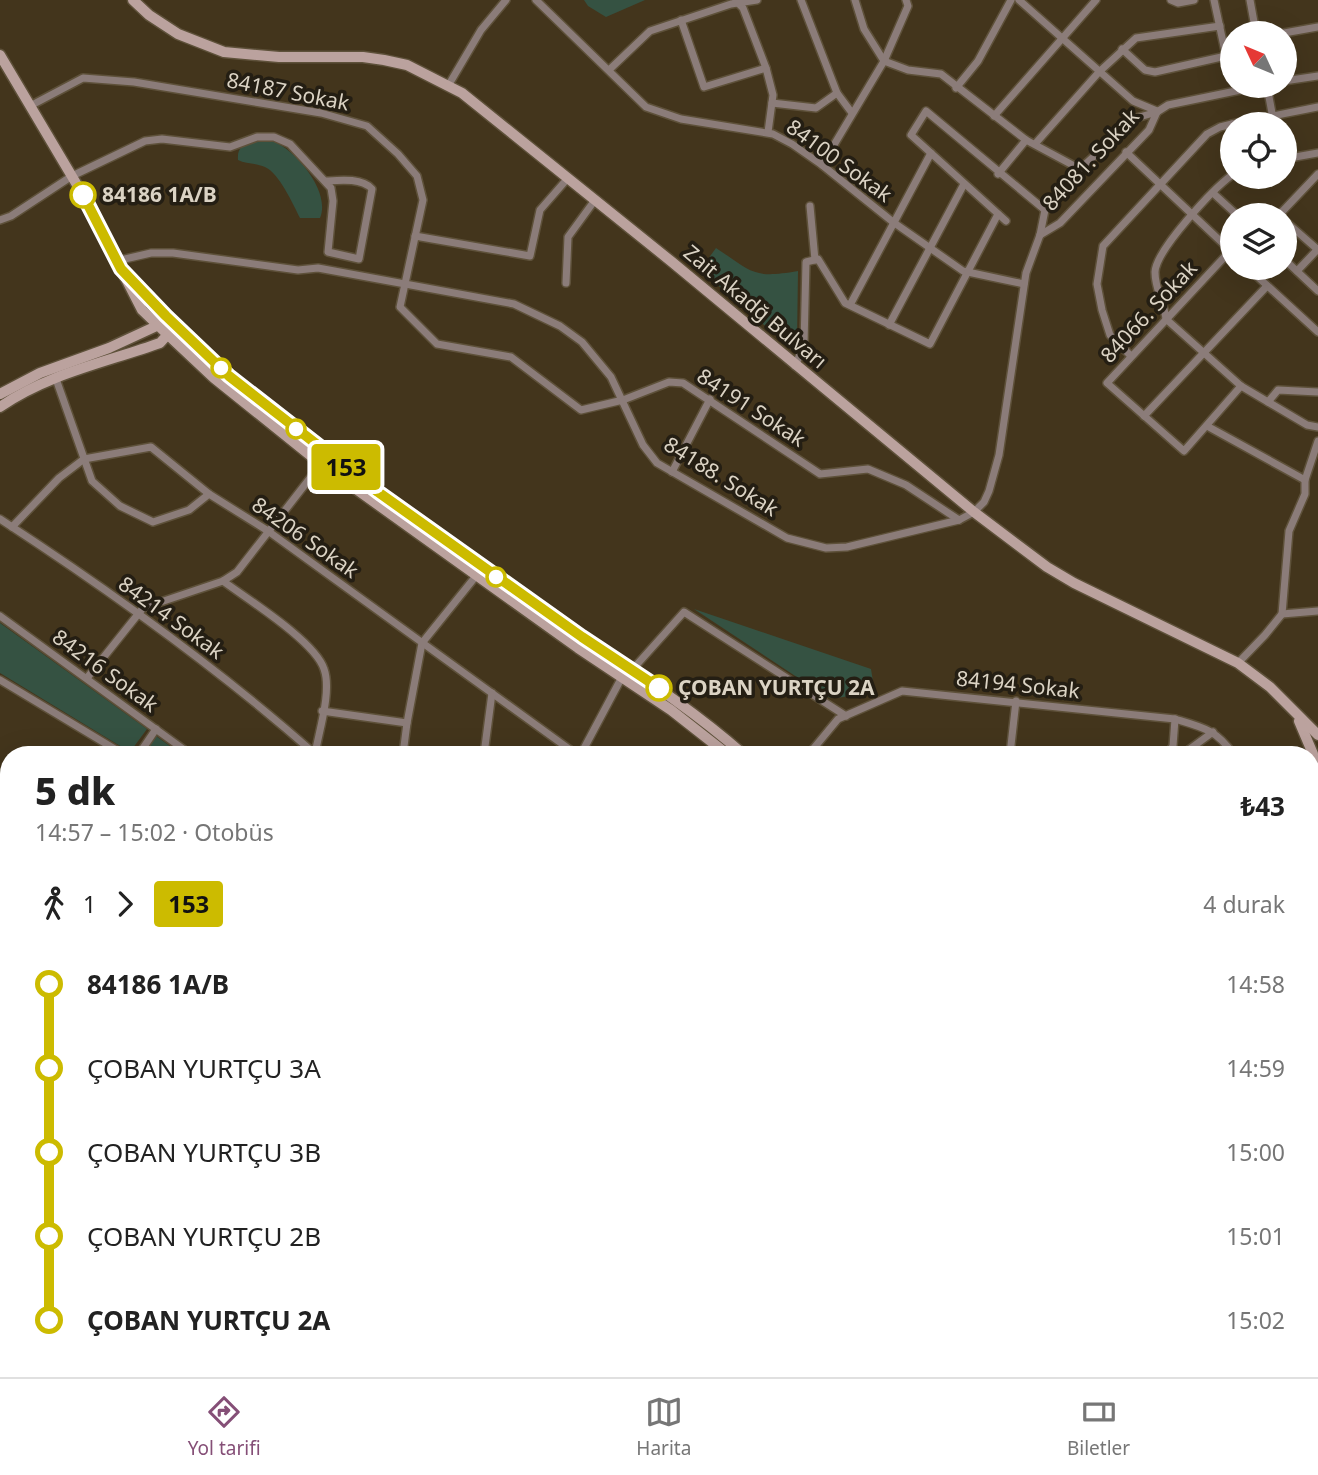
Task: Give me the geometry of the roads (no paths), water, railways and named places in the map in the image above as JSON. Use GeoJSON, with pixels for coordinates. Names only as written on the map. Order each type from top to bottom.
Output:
{"type":"FeatureCollection","features":[{"type":"Feature","properties":{"kind":"main road","name":"Zait Akadğ Bulvarı"},"geometry":{"type":"LineString","coordinates":[[133,0],[149,16],[178,34],[224,52],[279,57],[363,57],[407,65],[462,93],[974,512],[1047,567],[1074,583],[1238,663],[1270,687],[1318,735]]}},
{"type":"Feature","properties":{"kind":"main road"},"geometry":{"type":"LineString","coordinates":[[0,55],[72,176],[142,310],[158,325]]}},
{"type":"Feature","properties":{"kind":"main road"},"geometry":{"type":"LineString","coordinates":[[119,265],[166,321],[182,348],[214,378],[321,464],[476,576],[671,710],[717,746]]}},
{"type":"Feature","properties":{"kind":"main road"},"geometry":{"type":"LineString","coordinates":[[0,394],[40,373],[134,338],[166,321]]}},
{"type":"Feature","properties":{"kind":"main road"},"geometry":{"type":"LineString","coordinates":[[166,321],[181,330],[229,376],[378,492],[518,593],[688,708],[733,746]]}},
{"type":"Feature","properties":{"kind":"main road"},"geometry":{"type":"LineString","coordinates":[[0,407],[18,394],[160,343],[166,321]]}},
{"type":"Feature","properties":{"kind":"main road"},"geometry":{"type":"LineString","coordinates":[[1295,714],[1310,746]]}},
{"type":"Feature","properties":{"kind":"street"},"geometry":{"type":"LineString","coordinates":[[448,86],[481,30],[506,0]]}},
{"type":"Feature","properties":{"kind":"street","name":"84100 Sokak"},"geometry":{"type":"LineString","coordinates":[[536,0],[646,107],[681,119],[768,132],[792,144],[929,249],[966,273],[1024,284]]}},
{"type":"Feature","properties":{"kind":"street"},"geometry":{"type":"LineString","coordinates":[[609,70],[650,31],[737,1],[757,0]]}},
{"type":"Feature","properties":{"kind":"street"},"geometry":{"type":"LineString","coordinates":[[801,0],[837,93],[852,113]]}},
{"type":"Feature","properties":{"kind":"street"},"geometry":{"type":"LineString","coordinates":[[855,0],[864,29],[884,61],[908,70],[941,74],[956,88],[1035,145],[1080,169]]}},
{"type":"Feature","properties":{"kind":"street"},"geometry":{"type":"LineString","coordinates":[[822,166],[884,61],[908,6],[906,0]]}},
{"type":"Feature","properties":{"kind":"street"},"geometry":{"type":"LineString","coordinates":[[956,88],[978,61],[1011,0]]}},
{"type":"Feature","properties":{"kind":"street"},"geometry":{"type":"LineString","coordinates":[[1019,0],[1133,101],[1157,112],[1168,105],[1220,94]]}},
{"type":"Feature","properties":{"kind":"street"},"geometry":{"type":"LineString","coordinates":[[994,116],[1096,0]]}},
{"type":"Feature","properties":{"kind":"street"},"geometry":{"type":"LineString","coordinates":[[1171,0],[1178,3],[1194,0]]}},
{"type":"Feature","properties":{"kind":"street"},"geometry":{"type":"LineString","coordinates":[[1035,145],[1099,72],[1136,38],[1220,26],[1214,0]]}},
{"type":"Feature","properties":{"kind":"street"},"geometry":{"type":"LineString","coordinates":[[1250,0],[1254,21]]}},
{"type":"Feature","properties":{"kind":"street"},"geometry":{"type":"LineString","coordinates":[[737,1],[743,8],[766,68],[773,95],[768,132]]}},
{"type":"Feature","properties":{"kind":"street"},"geometry":{"type":"LineString","coordinates":[[681,20],[704,87],[766,68]]}},
{"type":"Feature","properties":{"kind":"street"},"geometry":{"type":"LineString","coordinates":[[1297,31],[1318,27]]}},
{"type":"Feature","properties":{"kind":"street"},"geometry":{"type":"LineString","coordinates":[[1122,49],[1145,70],[1155,72],[1220,58]]}},
{"type":"Feature","properties":{"kind":"street"},"geometry":{"type":"LineString","coordinates":[[1297,79],[1318,76]]}},
{"type":"Feature","properties":{"kind":"street","name":"84187 Sokak"},"geometry":{"type":"LineString","coordinates":[[30,106],[83,79],[134,82],[321,113],[367,126],[398,154],[417,176],[422,200],[405,284]]}},
{"type":"Feature","properties":{"kind":"street"},"geometry":{"type":"LineString","coordinates":[[772,103],[816,108],[837,93]]}},
{"type":"Feature","properties":{"kind":"street"},"geometry":{"type":"LineString","coordinates":[[1290,112],[1318,107]]}},
{"type":"Feature","properties":{"kind":"street"},"geometry":{"type":"LineString","coordinates":[[1006,221],[911,135],[926,111],[1045,211]]}},
{"type":"Feature","properties":{"kind":"street","name":"84081. Sokak"},"geometry":{"type":"LineString","coordinates":[[1040,234],[1060,223],[1149,130],[1157,112]]}},
{"type":"Feature","properties":{"kind":"street","name":"84081. Sokak"},"geometry":{"type":"LineString","coordinates":[[1040,234],[1045,211],[1080,169],[1136,118],[1157,112]]}},
{"type":"Feature","properties":{"kind":"street"},"geometry":{"type":"LineString","coordinates":[[1131,356],[1110,335],[1102,310],[1097,284],[1103,246],[1207,134],[1220,127]]}},
{"type":"Feature","properties":{"kind":"street"},"geometry":{"type":"LineString","coordinates":[[0,220],[11,216],[72,176],[137,144],[153,139],[230,147],[266,136],[283,139],[290,144],[327,181],[333,201],[328,252],[359,259],[372,189],[365,184],[344,180],[327,181]]}},
{"type":"Feature","properties":{"kind":"street"},"geometry":{"type":"LineString","coordinates":[[999,174],[1027,139]]}},
{"type":"Feature","properties":{"kind":"street"},"geometry":{"type":"LineString","coordinates":[[1126,152],[1220,241]]}},
{"type":"Feature","properties":{"kind":"street"},"geometry":{"type":"LineString","coordinates":[[850,305],[931,153]]}},
{"type":"Feature","properties":{"kind":"street"},"geometry":{"type":"LineString","coordinates":[[1297,157],[1318,153]]}},
{"type":"Feature","properties":{"kind":"street"},"geometry":{"type":"LineString","coordinates":[[1290,203],[1318,174]]}},
{"type":"Feature","properties":{"kind":"street"},"geometry":{"type":"LineString","coordinates":[[415,236],[530,256],[540,210],[568,178]]}},
{"type":"Feature","properties":{"kind":"street"},"geometry":{"type":"LineString","coordinates":[[889,325],[964,184]]}},
{"type":"Feature","properties":{"kind":"street"},"geometry":{"type":"LineString","coordinates":[[1220,186],[1163,250],[1155,268],[1156,290],[1165,307],[1166,319],[1241,386],[1307,425],[1318,427]]}},
{"type":"Feature","properties":{"kind":"street"},"geometry":{"type":"LineString","coordinates":[[1213,193],[1224,203]]}},
{"type":"Feature","properties":{"kind":"street"},"geometry":{"type":"LineString","coordinates":[[566,283],[568,237],[595,200]]}},
{"type":"Feature","properties":{"kind":"street"},"geometry":{"type":"LineString","coordinates":[[810,206],[815,260]]}},
{"type":"Feature","properties":{"kind":"street"},"geometry":{"type":"LineString","coordinates":[[795,366],[804,345],[806,261],[818,259],[845,303],[930,344],[998,214]]}},
{"type":"Feature","properties":{"kind":"street"},"geometry":{"type":"LineString","coordinates":[[1297,231],[1318,250],[1297,271],[1318,291]]}},
{"type":"Feature","properties":{"kind":"street"},"geometry":{"type":"LineString","coordinates":[[974,512],[984,502],[989,491],[999,455],[1024,284],[1040,234]]}},
{"type":"Feature","properties":{"kind":"street","name":"84188. Sokak"},"geometry":{"type":"LineString","coordinates":[[119,265],[151,253],[173,253],[298,271],[318,268],[514,304],[539,314],[582,342],[611,377],[650,455],[672,472],[787,538],[826,548],[847,547],[959,520],[974,512]]}},
{"type":"Feature","properties":{"kind":"street","name":"84066. Sokak"},"geometry":{"type":"LineString","coordinates":[[1220,263],[1107,383],[1184,451],[1241,386]]}},
{"type":"Feature","properties":{"kind":"street"},"geometry":{"type":"LineString","coordinates":[[1261,280],[1318,332]]}},
{"type":"Feature","properties":{"kind":"street","name":"84191 Sokak"},"geometry":{"type":"LineString","coordinates":[[405,284],[400,307],[437,344],[512,357],[581,410],[623,400],[669,382],[683,383],[820,474],[868,469],[906,485],[959,520]]}},
{"type":"Feature","properties":{"kind":"street"},"geometry":{"type":"LineString","coordinates":[[1144,416],[1267,286]]}},
{"type":"Feature","properties":{"kind":"street"},"geometry":{"type":"LineString","coordinates":[[56,379],[92,481],[120,506],[153,522],[189,510],[209,494]]}},
{"type":"Feature","properties":{"kind":"street"},"geometry":{"type":"LineString","coordinates":[[1268,402],[1278,390],[1318,392]]}},
{"type":"Feature","properties":{"kind":"street"},"geometry":{"type":"LineString","coordinates":[[672,472],[710,399]]}},
{"type":"Feature","properties":{"kind":"street"},"geometry":{"type":"LineString","coordinates":[[1207,426],[1305,480]]}},
{"type":"Feature","properties":{"kind":"street"},"geometry":{"type":"LineString","coordinates":[[1238,663],[1282,614],[1289,531],[1306,494],[1305,480],[1318,441]]}},
{"type":"Feature","properties":{"kind":"street","name":"84206 Sokak"},"geometry":{"type":"LineString","coordinates":[[12,527],[59,478],[84,459],[151,447],[209,494],[268,531],[567,746]]}},
{"type":"Feature","properties":{"kind":"street"},"geometry":{"type":"LineString","coordinates":[[87,678],[143,608],[223,581],[237,572],[321,464]]}},
{"type":"Feature","properties":{"kind":"street","name":"84214 Sokak"},"geometry":{"type":"LineString","coordinates":[[0,519],[65,561],[257,702],[305,746]]}},
{"type":"Feature","properties":{"kind":"street"},"geometry":{"type":"LineString","coordinates":[[404,746],[422,643],[476,576]]}},
{"type":"Feature","properties":{"kind":"street"},"geometry":{"type":"LineString","coordinates":[[223,581],[304,642],[318,657],[324,669],[326,688],[315,746]]}},
{"type":"Feature","properties":{"kind":"street"},"geometry":{"type":"LineString","coordinates":[[1282,614],[1318,611]]}},
{"type":"Feature","properties":{"kind":"street"},"geometry":{"type":"LineString","coordinates":[[632,670],[684,612],[846,716]]}},
{"type":"Feature","properties":{"kind":"street","name":"84216 Sokak"},"geometry":{"type":"LineString","coordinates":[[0,616],[179,746]]}},
{"type":"Feature","properties":{"kind":"street"},"geometry":{"type":"LineString","coordinates":[[583,746],[622,677]]}},
{"type":"Feature","properties":{"kind":"street"},"geometry":{"type":"LineString","coordinates":[[0,680],[110,746]]}},
{"type":"Feature","properties":{"kind":"street","name":"84194 Sokak"},"geometry":{"type":"LineString","coordinates":[[816,746],[838,719],[902,691],[1175,719],[1213,732],[1228,746]]}},
{"type":"Feature","properties":{"kind":"street"},"geometry":{"type":"LineString","coordinates":[[485,746],[492,693]]}},
{"type":"Feature","properties":{"kind":"street"},"geometry":{"type":"LineString","coordinates":[[1011,746],[1017,702]]}},
{"type":"Feature","properties":{"kind":"street"},"geometry":{"type":"LineString","coordinates":[[322,711],[407,723]]}},
{"type":"Feature","properties":{"kind":"street"},"geometry":{"type":"LineString","coordinates":[[1173,746],[1175,719]]}},
{"type":"Feature","properties":{"kind":"street"},"geometry":{"type":"LineString","coordinates":[[144,746],[156,729]]}},
{"type":"Feature","properties":{"kind":"street"},"geometry":{"type":"LineString","coordinates":[[1195,746],[1213,732]]}},
{"type":"Feature","properties":{"kind":"place","name":"84186 1A/B"},"geometry":{"type":"Point","coordinates":[83,195]}},
{"type":"Feature","properties":{"kind":"place","name":"ÇOBAN YURTÇU 2A"},"geometry":{"type":"Point","coordinates":[659,688]}}]}
